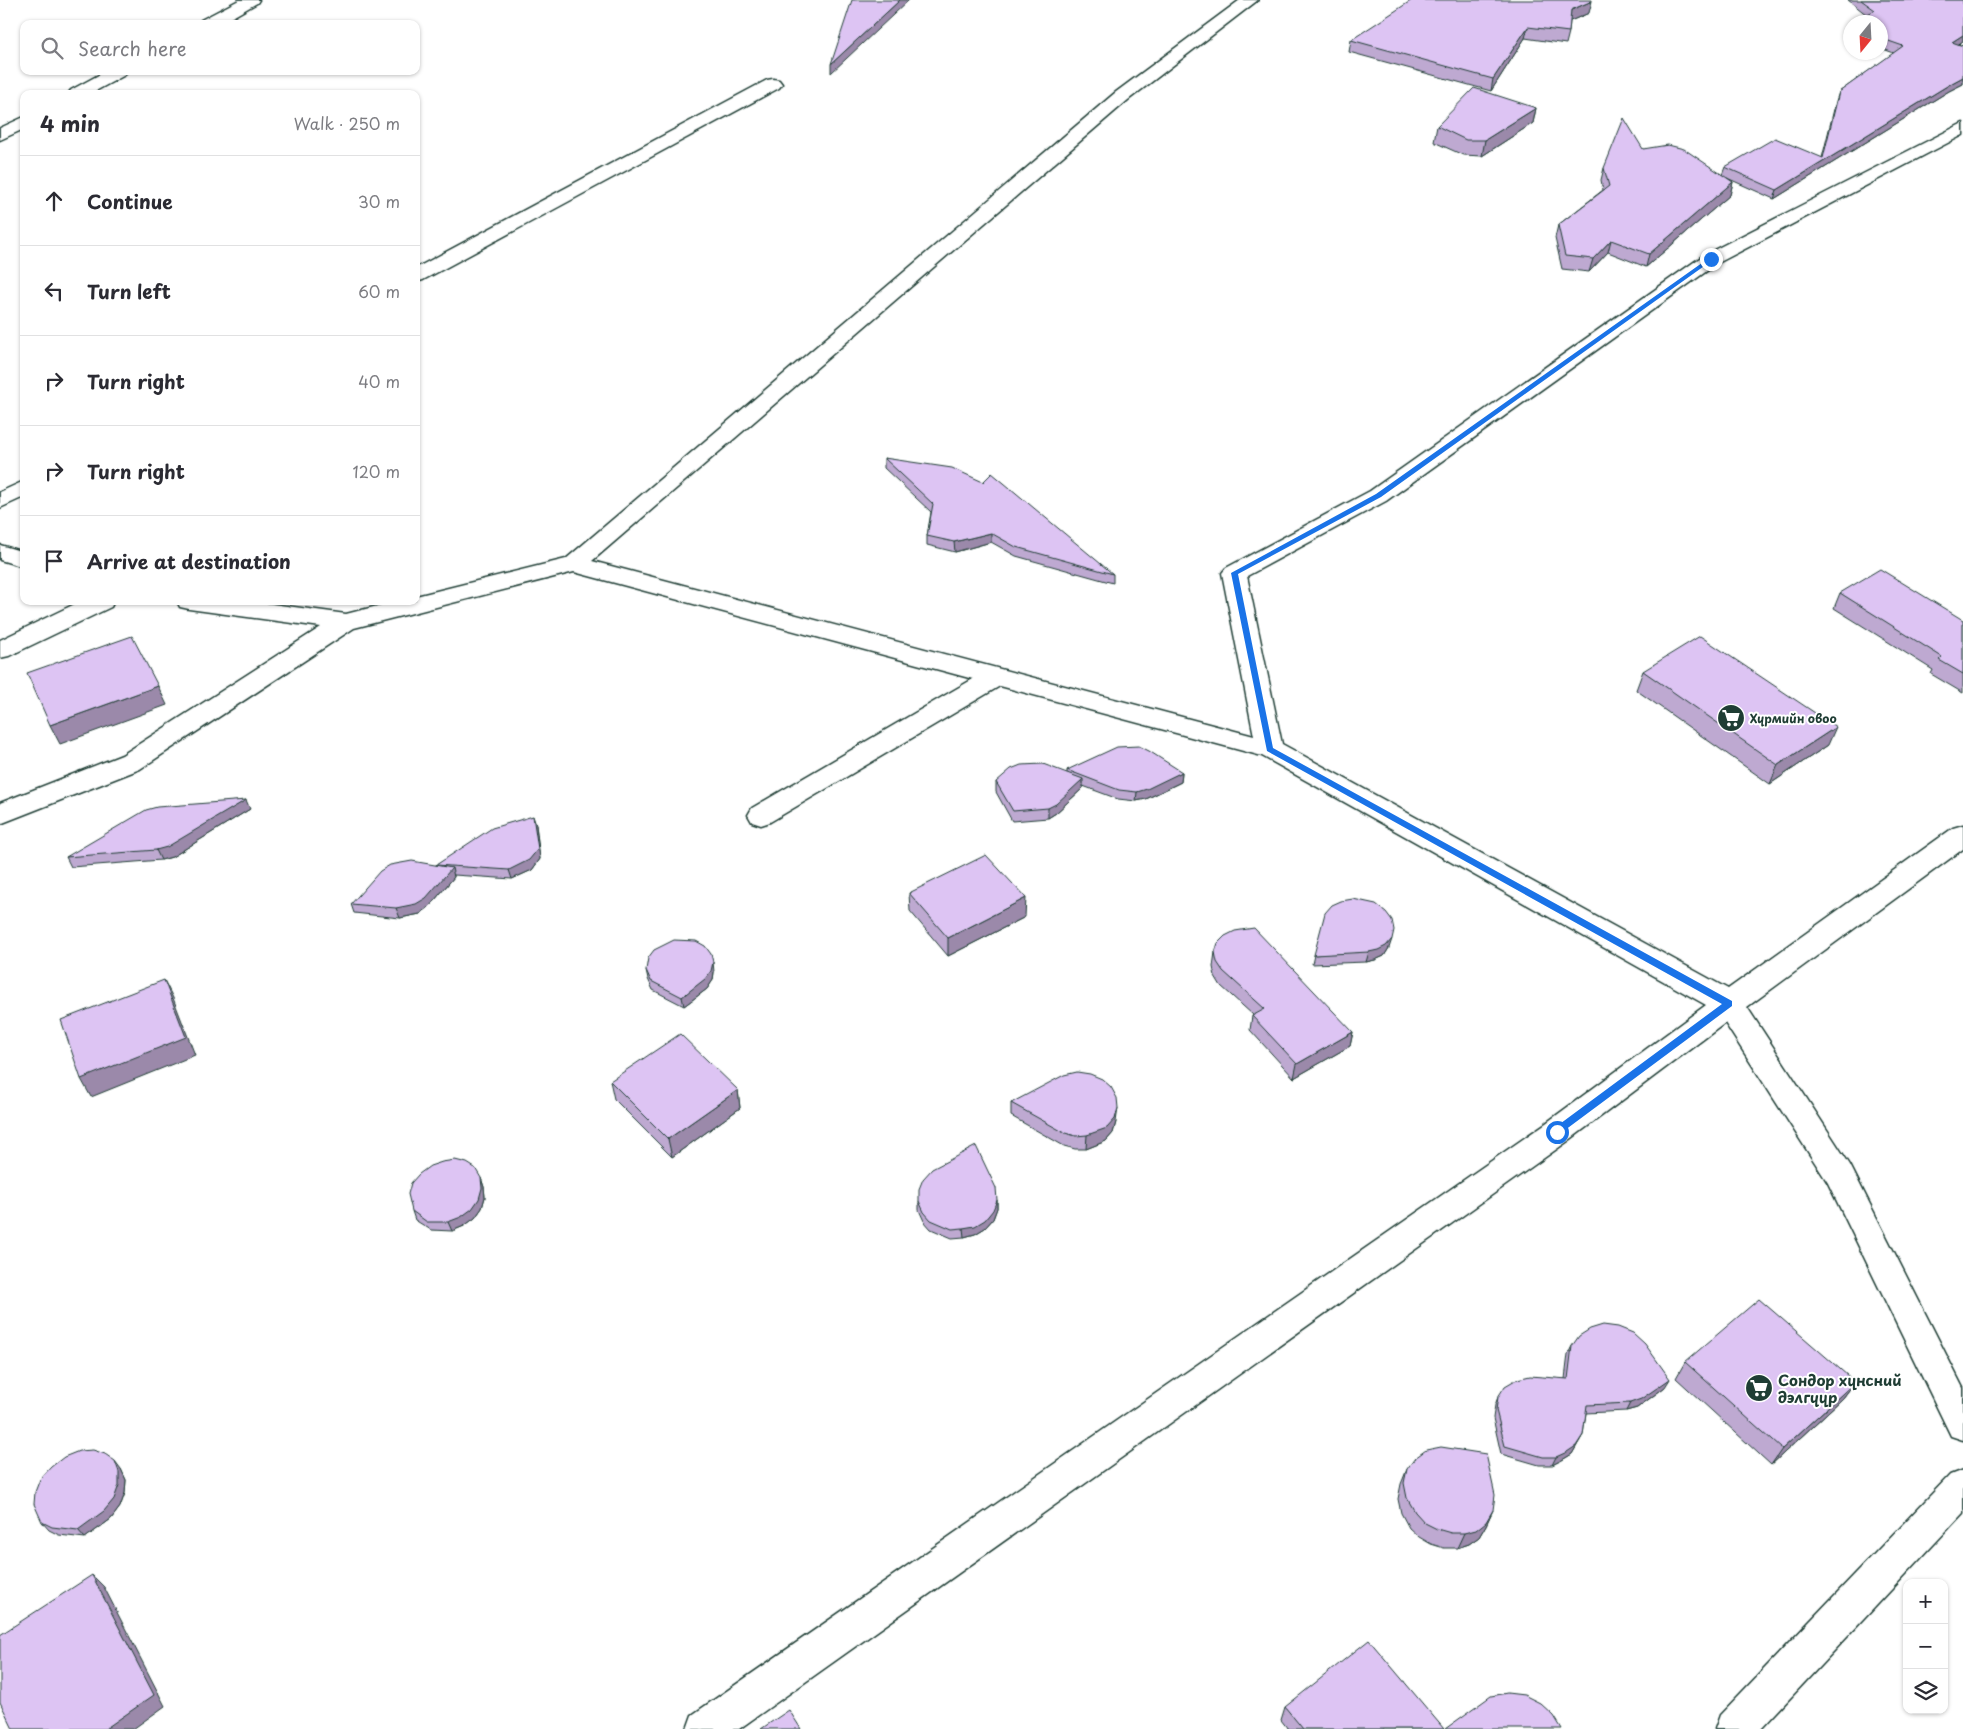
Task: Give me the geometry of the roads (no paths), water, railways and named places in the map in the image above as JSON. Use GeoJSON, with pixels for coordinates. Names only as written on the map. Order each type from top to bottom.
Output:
{"type":"FeatureCollection","features":[{"type":"Feature","properties":{"kind":"street"},"geometry":{"type":"LineString","coordinates":[[214,20],[252,0]]}},
{"type":"Feature","properties":{"kind":"street"},"geometry":{"type":"LineString","coordinates":[[420,603],[574,564],[1122,96],[1250,0]]}},
{"type":"Feature","properties":{"kind":"street"},"geometry":{"type":"LineString","coordinates":[[84,90],[112,75]]}},
{"type":"Feature","properties":{"kind":"street"},"geometry":{"type":"LineString","coordinates":[[420,274],[773,84]]}},
{"type":"Feature","properties":{"kind":"street"},"geometry":{"type":"LineString","coordinates":[[0,135],[20,124]]}},
{"type":"Feature","properties":{"kind":"street"},"geometry":{"type":"LineString","coordinates":[[1270,749],[1234,573],[1378,496],[1711,259],[1963,128]]}},
{"type":"Feature","properties":{"kind":"street"},"geometry":{"type":"LineString","coordinates":[[0,501],[20,490]]}},
{"type":"Feature","properties":{"kind":"street"},"geometry":{"type":"LineString","coordinates":[[0,552],[20,559]]}},
{"type":"Feature","properties":{"kind":"street"},"geometry":{"type":"LineString","coordinates":[[574,564],[1270,749],[1728,1004],[1839,1174],[1963,1424]]}},
{"type":"Feature","properties":{"kind":"street"},"geometry":{"type":"LineString","coordinates":[[0,650],[94,605]]}},
{"type":"Feature","properties":{"kind":"street"},"geometry":{"type":"LineString","coordinates":[[219,605],[346,622]]}},
{"type":"Feature","properties":{"kind":"street"},"geometry":{"type":"LineString","coordinates":[[0,814],[131,762],[346,622],[413,605]]}},
{"type":"Feature","properties":{"kind":"street"},"geometry":{"type":"LineString","coordinates":[[760,815],[997,676]]}},
{"type":"Feature","properties":{"kind":"street"},"geometry":{"type":"LineString","coordinates":[[706,1729],[1557,1132],[1728,1004],[1963,835]]}},
{"type":"Feature","properties":{"kind":"street"},"geometry":{"type":"LineString","coordinates":[[1734,1729],[1963,1487]]}},
{"type":"Feature","properties":{"kind":"place","name":"Хүрмийн овоо"},"geometry":{"type":"Point","coordinates":[1731,718]}},
{"type":"Feature","properties":{"kind":"place","name":"Сондор хүнсний дэлгүүр"},"geometry":{"type":"Point","coordinates":[1759,1388]}}]}
